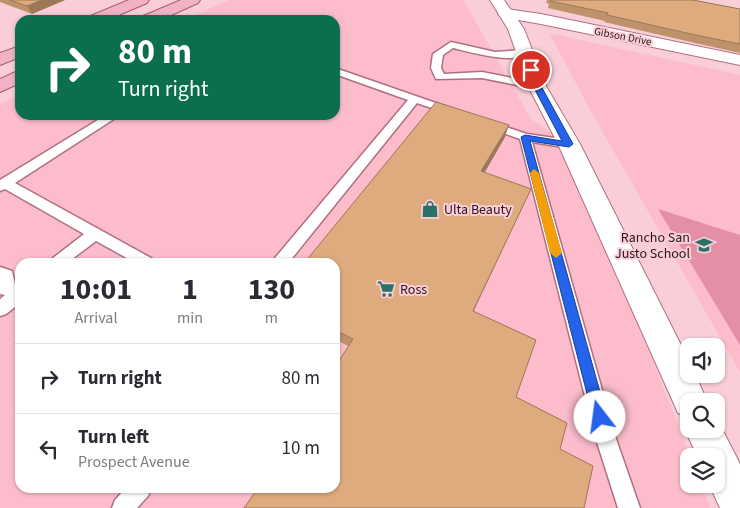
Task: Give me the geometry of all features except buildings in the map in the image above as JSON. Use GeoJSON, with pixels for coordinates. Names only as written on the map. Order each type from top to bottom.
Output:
{"type":"FeatureCollection","features":[{"type":"Feature","properties":{"kind":"main road"},"geometry":{"type":"LineString","coordinates":[[106,15],[142,0]]}},
{"type":"Feature","properties":{"kind":"main road"},"geometry":{"type":"LineString","coordinates":[[159,15],[194,0]]}},
{"type":"Feature","properties":{"kind":"main road"},"geometry":{"type":"LineString","coordinates":[[0,60],[15,53]]}},
{"type":"Feature","properties":{"kind":"main road"},"geometry":{"type":"LineString","coordinates":[[0,86],[15,78]]}},
{"type":"Feature","properties":{"kind":"street"},"geometry":{"type":"LineString","coordinates":[[497,0],[516,29],[537,86],[569,144],[686,393]]}},
{"type":"Feature","properties":{"kind":"street","name":"Gibson Drive"},"geometry":{"type":"LineString","coordinates":[[506,14],[542,19],[740,60]]}},
{"type":"Feature","properties":{"kind":"street"},"geometry":{"type":"LineString","coordinates":[[707,438],[740,506]]}},
{"type":"Feature","properties":{"kind":"lane"},"geometry":{"type":"LineString","coordinates":[[524,53],[495,55],[451,45],[438,54],[436,68],[440,76],[482,76],[537,86]]}},
{"type":"Feature","properties":{"kind":"lane"},"geometry":{"type":"LineString","coordinates":[[340,73],[461,115]]}},
{"type":"Feature","properties":{"kind":"lane"},"geometry":{"type":"LineString","coordinates":[[283,258],[415,99]]}},
{"type":"Feature","properties":{"kind":"lane"},"geometry":{"type":"LineString","coordinates":[[2,184],[106,120]]}},
{"type":"Feature","properties":{"kind":"lane"},"geometry":{"type":"LineString","coordinates":[[479,121],[525,137],[569,144]]}},
{"type":"Feature","properties":{"kind":"lane"},"geometry":{"type":"LineString","coordinates":[[525,137],[605,436],[629,508]]}},
{"type":"Feature","properties":{"kind":"lane"},"geometry":{"type":"LineString","coordinates":[[2,184],[139,258]]}},
{"type":"Feature","properties":{"kind":"lane"},"geometry":{"type":"LineString","coordinates":[[63,258],[95,234]]}},
{"type":"Feature","properties":{"kind":"lane"},"geometry":{"type":"LineString","coordinates":[[0,309],[9,287]]}},
{"type":"Feature","properties":{"kind":"lane"},"geometry":{"type":"LineString","coordinates":[[123,508],[136,493]]}},
{"type":"Feature","properties":{"kind":"shaded area"},"geometry":{"type":"Polygon","coordinates":[[[229,0],[463,0],[531,119],[569,144],[680,430],[680,438],[683,438],[687,448],[680,448],[680,493],[704,493],[710,508],[0,508],[0,104],[15,97],[15,120],[340,120],[340,15],[195,15],[229,0]]]}},
{"type":"Feature","properties":{"kind":"shaded area","name":"Rancho San Justo School"},"geometry":{"type":"Polygon","coordinates":[[[549,33],[740,75],[740,372],[725,346],[725,338],[721,338],[594,117],[549,33]]]}},
{"type":"Feature","properties":{"kind":"shaded area"},"geometry":{"type":"Polygon","coordinates":[[[658,209],[740,235],[740,345],[658,209]]]}},
{"type":"Feature","properties":{"kind":"slow traffic"},"geometry":{"type":"LineString","coordinates":[[534,173],[556,253]]}},
{"type":"Feature","properties":{"kind":"place","name":"Ulta Beauty"},"geometry":{"type":"Point","coordinates":[430,209]}},
{"type":"Feature","properties":{"kind":"place","name":"Rancho San Justo School"},"geometry":{"type":"Point","coordinates":[704,245]}},
{"type":"Feature","properties":{"kind":"place","name":"Ross"},"geometry":{"type":"Point","coordinates":[386,289]}},
{"type":"Feature","properties":{"kind":"route"},"geometry":{"type":"LineString","coordinates":[[531,70],[537,86],[569,144],[525,137],[600,417]]}}]}
